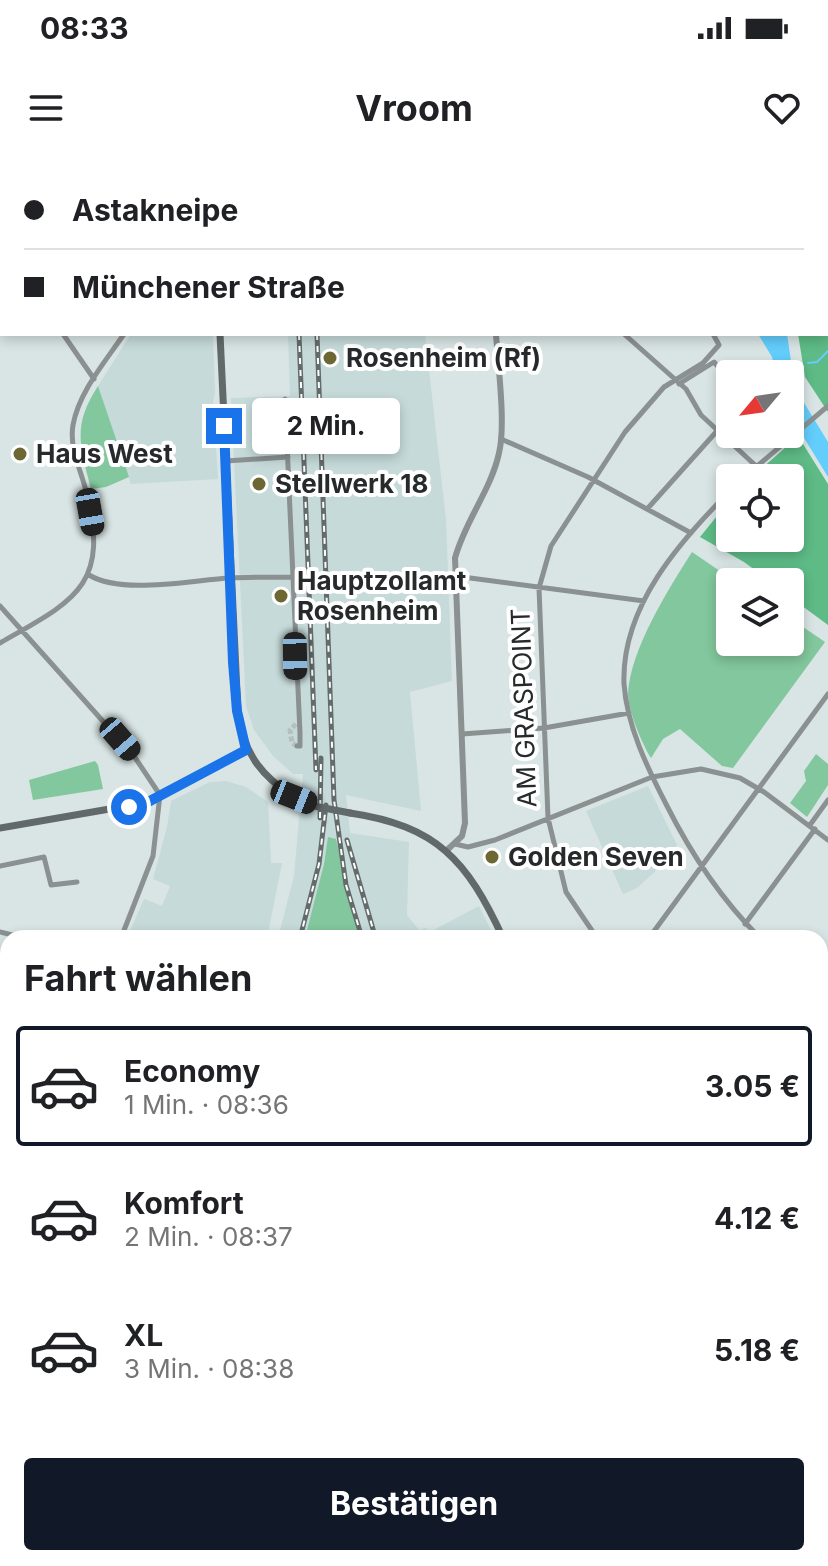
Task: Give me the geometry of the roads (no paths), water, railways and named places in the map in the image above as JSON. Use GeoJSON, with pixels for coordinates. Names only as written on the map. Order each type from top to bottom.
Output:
{"type":"FeatureCollection","features":[{"type":"Feature","properties":{"kind":"main road"},"geometry":{"type":"LineString","coordinates":[[220,336],[237,711],[246,750],[278,787],[294,797],[314,806],[389,819],[425,835],[446,851],[480,891],[499,930]]}},
{"type":"Feature","properties":{"kind":"main road"},"geometry":{"type":"LineString","coordinates":[[0,828],[129,807],[160,795],[246,750]]}},
{"type":"Feature","properties":{"kind":"street"},"geometry":{"type":"LineString","coordinates":[[64,336],[94,380]]}},
{"type":"Feature","properties":{"kind":"street"},"geometry":{"type":"LineString","coordinates":[[0,643],[69,601],[89,575],[93,529],[72,442],[73,425],[82,398],[123,336]]}},
{"type":"Feature","properties":{"kind":"street"},"geometry":{"type":"LineString","coordinates":[[446,851],[462,836],[465,823],[454,575],[459,543],[495,466],[501,439],[496,336]]}},
{"type":"Feature","properties":{"kind":"street"},"geometry":{"type":"LineString","coordinates":[[626,336],[686,389],[701,415],[716,430]]}},
{"type":"Feature","properties":{"kind":"street"},"geometry":{"type":"LineString","coordinates":[[677,382],[712,355],[719,345],[714,336]]}},
{"type":"Feature","properties":{"kind":"street"},"geometry":{"type":"LineString","coordinates":[[677,382],[714,362],[716,364]]}},
{"type":"Feature","properties":{"kind":"street","name":"AM GRASPOINT"},"geometry":{"type":"LineString","coordinates":[[592,930],[566,892],[548,818],[539,588],[551,546],[594,480],[639,414],[677,382]]}},
{"type":"Feature","properties":{"kind":"street"},"geometry":{"type":"LineString","coordinates":[[285,399],[300,746],[297,746]]}},
{"type":"Feature","properties":{"kind":"street"},"geometry":{"type":"LineString","coordinates":[[758,464],[828,406]]}},
{"type":"Feature","properties":{"kind":"street"},"geometry":{"type":"LineString","coordinates":[[648,508],[716,432]]}},
{"type":"Feature","properties":{"kind":"street"},"geometry":{"type":"LineString","coordinates":[[501,439],[594,480],[691,533]]}},
{"type":"Feature","properties":{"kind":"street"},"geometry":{"type":"LineString","coordinates":[[736,448],[754,464]]}},
{"type":"Feature","properties":{"kind":"street"},"geometry":{"type":"LineString","coordinates":[[225,461],[288,457]]}},
{"type":"Feature","properties":{"kind":"street"},"geometry":{"type":"LineString","coordinates":[[716,506],[659,575],[644,601],[626,659],[624,684],[629,713],[652,777],[701,868],[751,930]]}},
{"type":"Feature","properties":{"kind":"street"},"geometry":{"type":"LineString","coordinates":[[89,575],[108,584],[175,584],[230,578],[292,577]]}},
{"type":"Feature","properties":{"kind":"street"},"geometry":{"type":"LineString","coordinates":[[454,575],[644,601]]}},
{"type":"Feature","properties":{"kind":"street"},"geometry":{"type":"LineString","coordinates":[[0,606],[134,756],[160,795],[153,856],[124,930]]}},
{"type":"Feature","properties":{"kind":"street"},"geometry":{"type":"LineString","coordinates":[[655,930],[828,694]]}},
{"type":"Feature","properties":{"kind":"street"},"geometry":{"type":"LineString","coordinates":[[462,734],[544,728],[629,713]]}},
{"type":"Feature","properties":{"kind":"street"},"geometry":{"type":"LineString","coordinates":[[455,844],[468,847],[495,840],[652,777],[701,769],[729,773],[759,788],[828,840]]}},
{"type":"Feature","properties":{"kind":"street"},"geometry":{"type":"LineString","coordinates":[[745,924],[828,800]]}},
{"type":"Feature","properties":{"kind":"street"},"geometry":{"type":"LineString","coordinates":[[0,866],[44,857],[51,885],[77,882]]}},
{"type":"Feature","properties":{"kind":"water"},"geometry":{"type":"Polygon","coordinates":[[[759,336],[787,336],[791,360],[773,360],[759,336]]]}},
{"type":"Feature","properties":{"kind":"water"},"geometry":{"type":"Polygon","coordinates":[[[804,403],[828,442],[828,477],[804,438],[804,403]]]}},
{"type":"Feature","properties":{"kind":"waterway"},"geometry":{"type":"LineString","coordinates":[[808,363],[817,362],[828,351]]}},
{"type":"Feature","properties":{"kind":"tunnel"},"geometry":{"type":"LineString","coordinates":[[296,724],[290,730],[292,743],[297,746]]}},
{"type":"Feature","properties":{"kind":"railway"},"geometry":{"type":"LineString","coordinates":[[299,336],[316,770]]}},
{"type":"Feature","properties":{"kind":"railway"},"geometry":{"type":"LineString","coordinates":[[317,336],[334,800],[346,885],[360,930]]}},
{"type":"Feature","properties":{"kind":"railway"},"geometry":{"type":"LineString","coordinates":[[320,818],[321,758]]}},
{"type":"Feature","properties":{"kind":"railway"},"geometry":{"type":"LineString","coordinates":[[302,930],[319,864],[326,805]]}},
{"type":"Feature","properties":{"kind":"railway"},"geometry":{"type":"LineString","coordinates":[[347,840],[373,930]]}},
{"type":"Feature","properties":{"kind":"place","name":"Rosenheim (Rf)"},"geometry":{"type":"Point","coordinates":[330,358]}},
{"type":"Feature","properties":{"kind":"place","name":"Haus West"},"geometry":{"type":"Point","coordinates":[20,454]}},
{"type":"Feature","properties":{"kind":"place","name":"Stellwerk 18"},"geometry":{"type":"Point","coordinates":[259,484]}},
{"type":"Feature","properties":{"kind":"place","name":"Hauptzollamt Rosenheim"},"geometry":{"type":"Point","coordinates":[281,596]}},
{"type":"Feature","properties":{"kind":"place","name":"Golden Seven"},"geometry":{"type":"Point","coordinates":[492,857]}}]}
